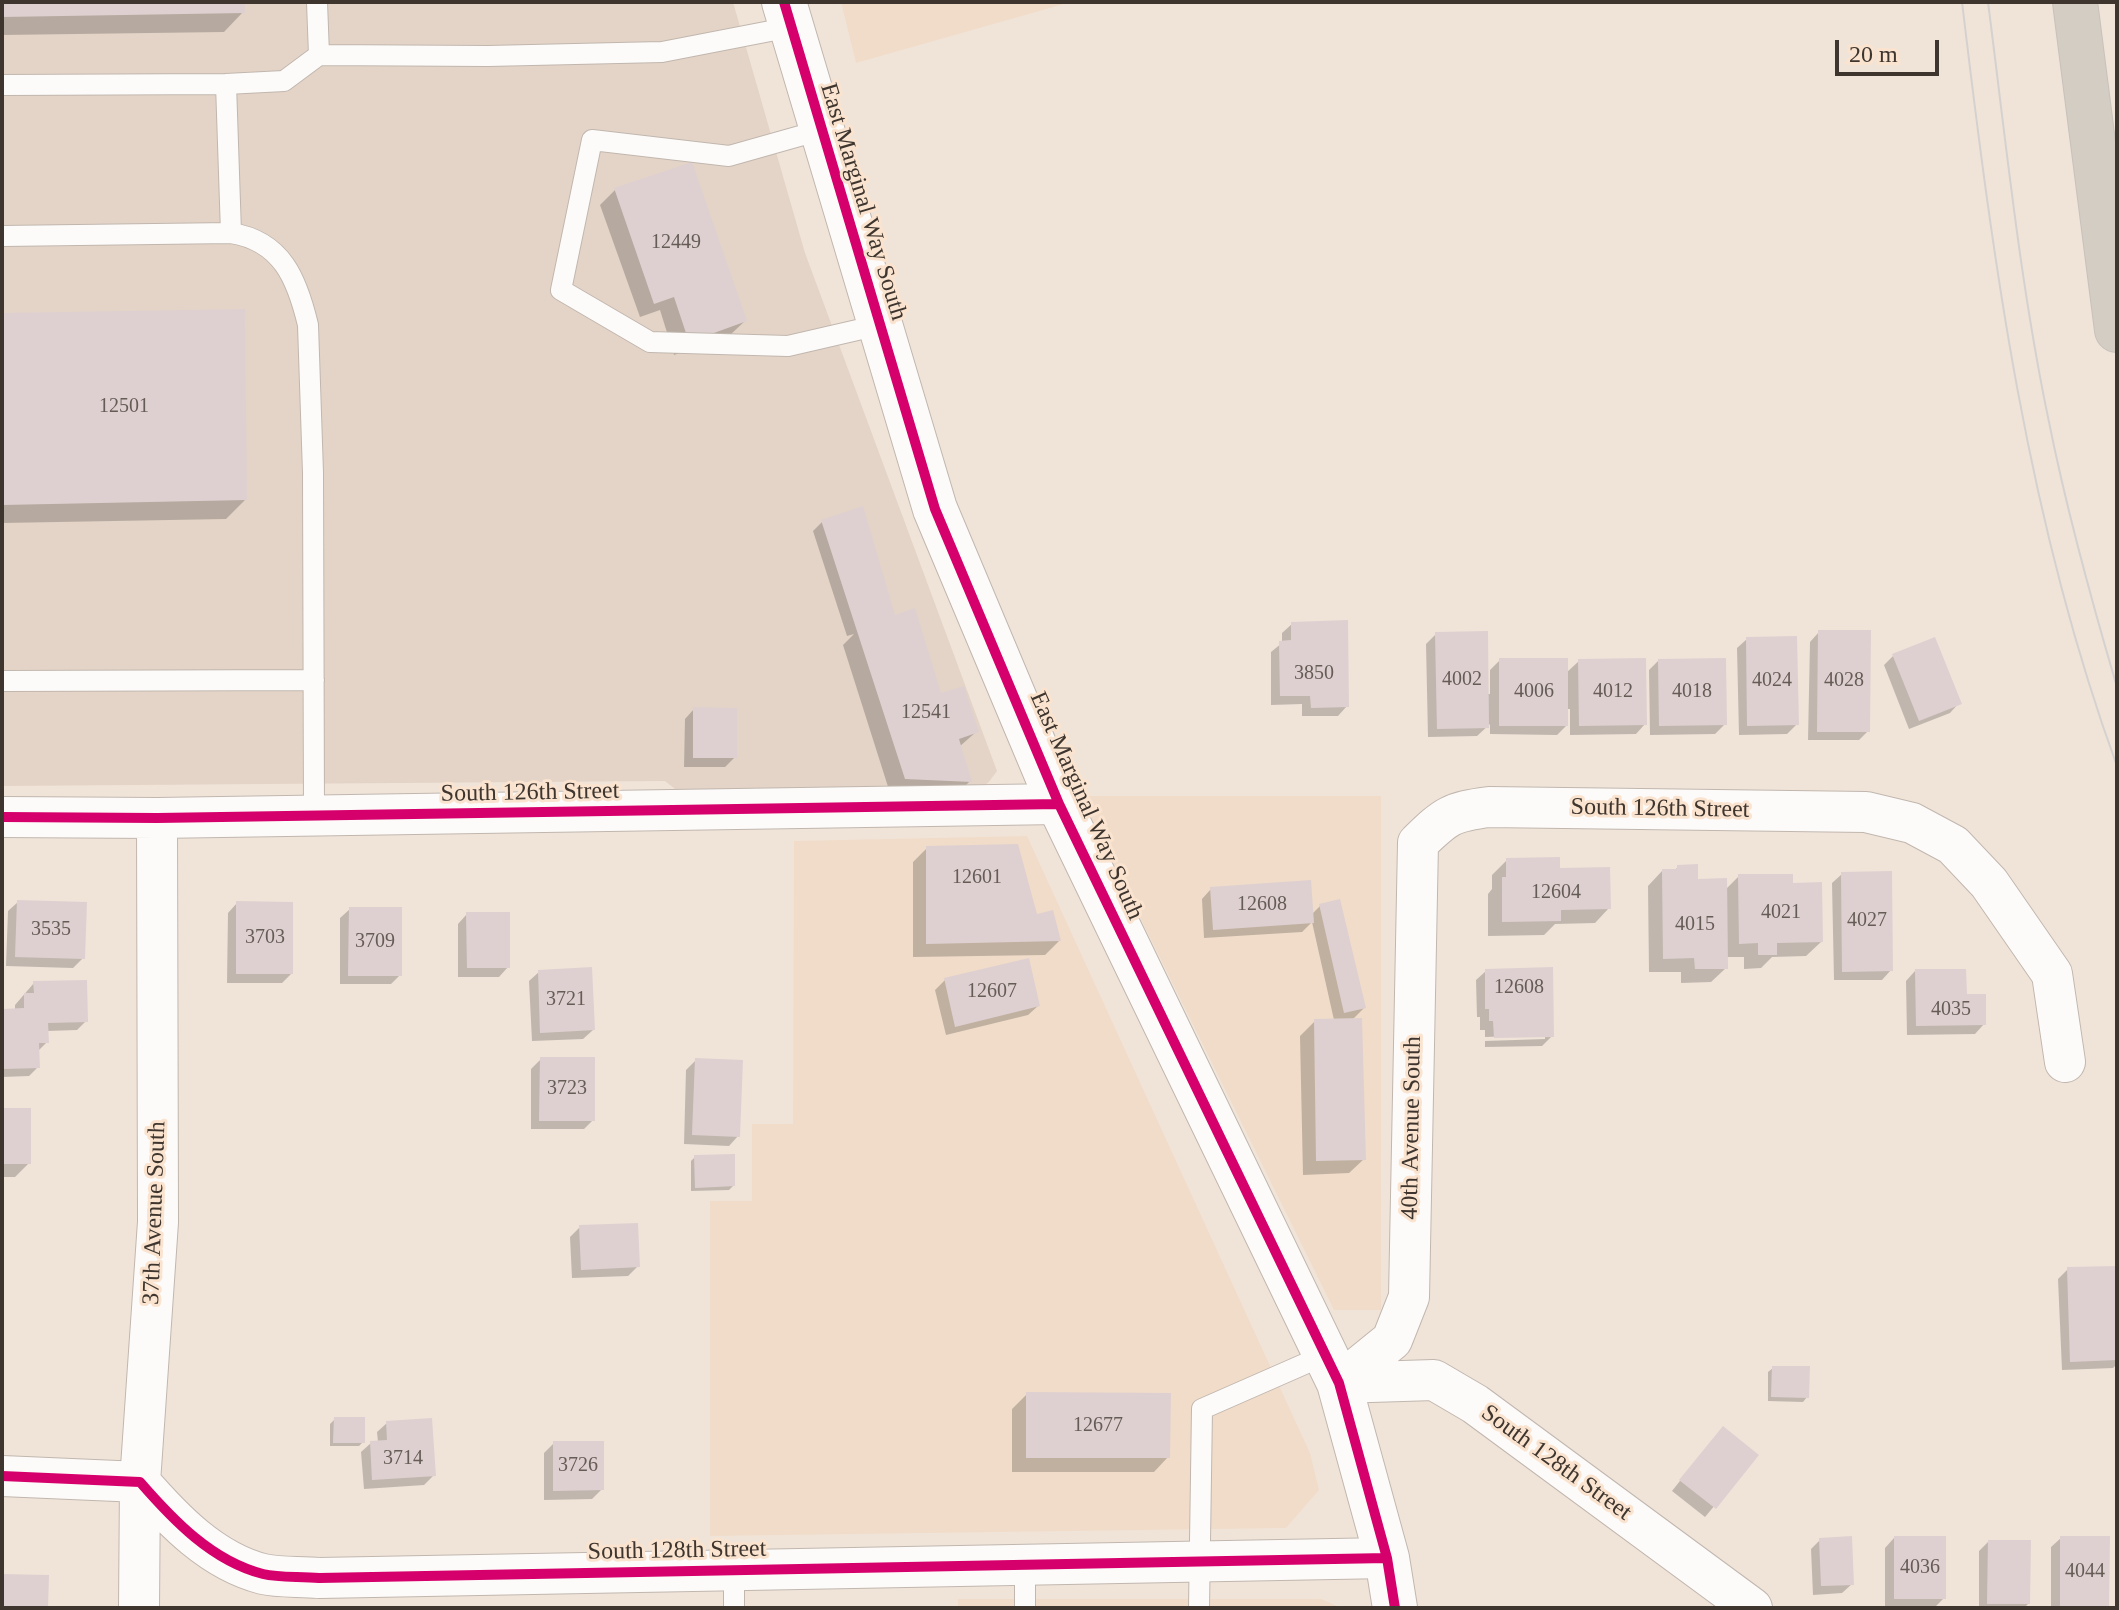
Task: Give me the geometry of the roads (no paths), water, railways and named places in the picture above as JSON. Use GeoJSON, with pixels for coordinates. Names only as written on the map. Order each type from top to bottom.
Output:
{"type":"FeatureCollection","features":[{"type":"Feature","properties":{"kind":"highway"},"geometry":{"type":"LineString","coordinates":[[2075,2],[2117,330]]}},
{"type":"Feature","properties":{"kind":"street","name":"East Marginal Way South"},"geometry":{"type":"LineString","coordinates":[[787,15],[935,509],[1059,804],[1332,1369],[1387,1558],[1395,1608]]}},
{"type":"Feature","properties":{"kind":"street","name":"South 126th Street"},"geometry":{"type":"LineString","coordinates":[[2,817],[157,818],[1059,804]]}},
{"type":"Feature","properties":{"kind":"street","name":"South 126th Street"},"geometry":{"type":"LineString","coordinates":[[1418,843],[1456,811],[1489,807],[1866,812],[1912,823],[1953,845],[1989,883],[2052,974],[2065,1062]]}},
{"type":"Feature","properties":{"kind":"street","name":"37th Avenue South"},"geometry":{"type":"LineString","coordinates":[[139,1608],[140,1482],[158,1222],[157,818]]}},
{"type":"Feature","properties":{"kind":"street","name":"40th Avenue South"},"geometry":{"type":"LineString","coordinates":[[1332,1369],[1392,1340],[1409,1297],[1418,843]]}},
{"type":"Feature","properties":{"kind":"street","name":"South 128th Street"},"geometry":{"type":"LineString","coordinates":[[1332,1369],[1434,1380],[1475,1404],[1752,1608]]}},
{"type":"Feature","properties":{"kind":"street"},"geometry":{"type":"LineString","coordinates":[[2,1476],[140,1482]]}},
{"type":"Feature","properties":{"kind":"street","name":"South 128th Street"},"geometry":{"type":"LineString","coordinates":[[140,1482],[174,1522],[218,1554],[263,1574],[319,1578],[734,1589],[1025,1565],[1387,1558]]}},
{"type":"Feature","properties":{"kind":"lane"},"geometry":{"type":"LineString","coordinates":[[317,2],[319,55]]}},
{"type":"Feature","properties":{"kind":"lane"},"geometry":{"type":"LineString","coordinates":[[2,85],[284,81],[319,55],[488,56],[662,52],[787,15]]}},
{"type":"Feature","properties":{"kind":"lane"},"geometry":{"type":"LineString","coordinates":[[226,84],[231,233]]}},
{"type":"Feature","properties":{"kind":"lane"},"geometry":{"type":"LineString","coordinates":[[821,130],[729,156],[592,140],[561,290],[650,342],[788,346],[879,325]]}},
{"type":"Feature","properties":{"kind":"lane"},"geometry":{"type":"LineString","coordinates":[[2,236],[231,233],[249,236],[268,246],[288,267],[303,303],[308,325],[313,473],[314,816]]}},
{"type":"Feature","properties":{"kind":"lane"},"geometry":{"type":"LineString","coordinates":[[2,681],[314,680]]}},
{"type":"Feature","properties":{"kind":"lane"},"geometry":{"type":"LineString","coordinates":[[1199,1608],[1202,1409],[1332,1369]]}},
{"type":"Feature","properties":{"kind":"lane"},"geometry":{"type":"LineString","coordinates":[[1025,1565],[1025,1608]]}},
{"type":"Feature","properties":{"kind":"tram line"},"geometry":{"type":"LineString","coordinates":[[1962,2],[1987,196],[2017,389],[2059,579],[2117,766]]}},
{"type":"Feature","properties":{"kind":"tram line"},"geometry":{"type":"LineString","coordinates":[[1988,2],[2014,213],[2039,370],[2072,522],[2117,687]]}}]}
